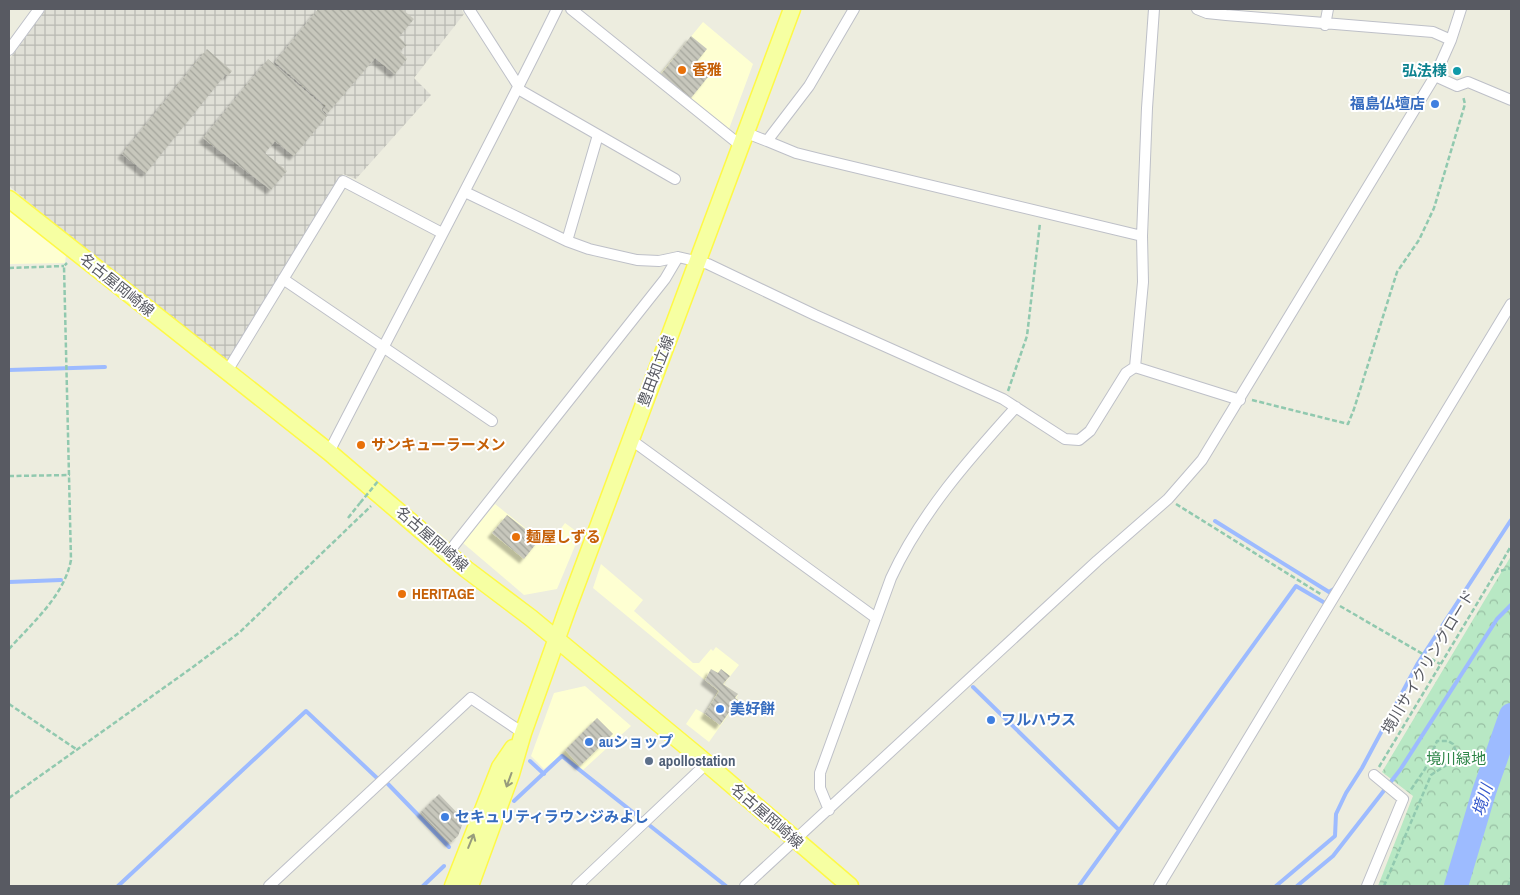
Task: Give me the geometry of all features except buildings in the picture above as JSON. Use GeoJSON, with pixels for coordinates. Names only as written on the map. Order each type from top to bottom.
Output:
{"type":"FeatureCollection","features":[{"type":"Feature","properties":{"kind":"main road","name":"豊田知立線"},"geometry":{"type":"LineString","coordinates":[[470,886],[511,774],[523,733],[630,439],[792,9]]}},
{"type":"Feature","properties":{"kind":"main road","name":"名古屋岡崎線"},"geometry":{"type":"LineString","coordinates":[[9,199],[226,373],[329,452],[380,488],[448,553],[706,764],[850,886]]}},
{"type":"Feature","properties":{"kind":"main road","name":"豊田知立線"},"geometry":{"type":"LineString","coordinates":[[453,886],[500,767],[523,733]]}},
{"type":"Feature","properties":{"kind":"street"},"geometry":{"type":"LineString","coordinates":[[9,50],[39,9]]}},
{"type":"Feature","properties":{"kind":"street"},"geometry":{"type":"LineString","coordinates":[[469,9],[518,88],[675,179]]}},
{"type":"Feature","properties":{"kind":"street"},"geometry":{"type":"LineString","coordinates":[[329,452],[558,9]]}},
{"type":"Feature","properties":{"kind":"street"},"geometry":{"type":"LineString","coordinates":[[571,9],[742,138],[767,141],[796,153],[1142,236]]}},
{"type":"Feature","properties":{"kind":"street"},"geometry":{"type":"LineString","coordinates":[[767,141],[808,86],[854,9]]}},
{"type":"Feature","properties":{"kind":"street"},"geometry":{"type":"LineString","coordinates":[[1135,367],[1143,282],[1142,236],[1149,60],[1154,9]]}},
{"type":"Feature","properties":{"kind":"street"},"geometry":{"type":"LineString","coordinates":[[1197,9],[1207,13],[1433,32],[1451,40]]}},
{"type":"Feature","properties":{"kind":"street"},"geometry":{"type":"LineString","coordinates":[[1325,24],[1328,9]]}},
{"type":"Feature","properties":{"kind":"street"},"geometry":{"type":"LineString","coordinates":[[745,886],[1090,568],[1168,499],[1202,460],[1241,399],[1372,177],[1435,76],[1451,40],[1461,9]]}},
{"type":"Feature","properties":{"kind":"street"},"geometry":{"type":"LineString","coordinates":[[1435,76],[1457,86],[1468,82],[1511,100]]}},
{"type":"Feature","properties":{"kind":"street"},"geometry":{"type":"LineString","coordinates":[[566,241],[598,135]]}},
{"type":"Feature","properties":{"kind":"street"},"geometry":{"type":"LineString","coordinates":[[226,373],[344,181],[442,233]]}},
{"type":"Feature","properties":{"kind":"street"},"geometry":{"type":"LineString","coordinates":[[465,192],[566,241],[614,256],[659,261],[678,257],[698,261],[1003,398],[1065,439],[1079,440],[1090,431],[1126,373],[1135,367]]}},
{"type":"Feature","properties":{"kind":"street"},"geometry":{"type":"LineString","coordinates":[[448,553],[666,279],[678,257]]}},
{"type":"Feature","properties":{"kind":"street"},"geometry":{"type":"LineString","coordinates":[[283,279],[492,421]]}},
{"type":"Feature","properties":{"kind":"street"},"geometry":{"type":"LineString","coordinates":[[1159,886],[1333,602],[1511,304]]}},
{"type":"Feature","properties":{"kind":"street"},"geometry":{"type":"LineString","coordinates":[[1135,367],[1241,399]]}},
{"type":"Feature","properties":{"kind":"street"},"geometry":{"type":"LineString","coordinates":[[829,810],[820,788],[820,773],[876,618],[902,555],[947,488],[1016,406]]}},
{"type":"Feature","properties":{"kind":"street"},"geometry":{"type":"LineString","coordinates":[[630,439],[876,618]]}},
{"type":"Feature","properties":{"kind":"street"},"geometry":{"type":"LineString","coordinates":[[269,886],[471,698],[523,733]]}},
{"type":"Feature","properties":{"kind":"street"},"geometry":{"type":"LineString","coordinates":[[576,886],[706,764]]}},
{"type":"Feature","properties":{"kind":"street"},"geometry":{"type":"LineString","coordinates":[[1367,886],[1405,798],[1375,777]]}},
{"type":"Feature","properties":{"kind":"path"},"geometry":{"type":"LineString","coordinates":[[1241,399],[1348,424],[1397,272],[1418,240],[1434,208],[1465,104],[1457,86]]}},
{"type":"Feature","properties":{"kind":"path"},"geometry":{"type":"LineString","coordinates":[[1003,398],[1010,389],[1027,336],[1041,211]]}},
{"type":"Feature","properties":{"kind":"path"},"geometry":{"type":"LineString","coordinates":[[9,268],[64,266],[71,560],[68,575],[61,589],[9,648]]}},
{"type":"Feature","properties":{"kind":"path"},"geometry":{"type":"LineString","coordinates":[[9,476],[70,475]]}},
{"type":"Feature","properties":{"kind":"path"},"geometry":{"type":"LineString","coordinates":[[348,518],[360,503],[380,488]]}},
{"type":"Feature","properties":{"kind":"path"},"geometry":{"type":"LineString","coordinates":[[9,798],[240,632],[380,488]]}},
{"type":"Feature","properties":{"kind":"path"},"geometry":{"type":"LineString","coordinates":[[1168,499],[1333,602],[1440,664]]}},
{"type":"Feature","properties":{"kind":"path","name":"境川サイクリングロード"},"geometry":{"type":"LineString","coordinates":[[1375,777],[1511,546]]}},
{"type":"Feature","properties":{"kind":"path"},"geometry":{"type":"LineString","coordinates":[[1496,572],[1511,568]]}},
{"type":"Feature","properties":{"kind":"path"},"geometry":{"type":"LineString","coordinates":[[9,704],[77,749]]}},
{"type":"Feature","properties":{"kind":"path"},"geometry":{"type":"LineString","coordinates":[[1384,886],[1431,775],[1454,760],[1457,754],[1453,744],[1448,741],[1437,741],[1425,769],[1405,798]]}},
{"type":"Feature","properties":{"kind":"path"},"geometry":{"type":"LineString","coordinates":[[1508,886],[1511,878]]}},
{"type":"Feature","properties":{"kind":"shaded area"},"geometry":{"type":"Polygon","coordinates":[[[46,9],[461,9],[464,14],[414,78],[431,95],[356,179],[343,174],[226,365],[9,186],[9,60],[46,9]]]}},
{"type":"Feature","properties":{"kind":"shaded area"},"geometry":{"type":"Polygon","coordinates":[[[703,22],[753,64],[729,129],[660,74],[703,22]]]}},
{"type":"Feature","properties":{"kind":"shaded area"},"geometry":{"type":"Polygon","coordinates":[[[9,208],[66,255],[65,263],[9,264],[9,208]]]}},
{"type":"Feature","properties":{"kind":"shaded area"},"geometry":{"type":"Polygon","coordinates":[[[495,504],[548,546],[565,523],[580,534],[557,589],[524,595],[463,543],[495,504]]]}},
{"type":"Feature","properties":{"kind":"shaded area"},"geometry":{"type":"Polygon","coordinates":[[[601,564],[643,600],[634,611],[693,663],[699,663],[711,649],[713,651],[716,647],[739,665],[724,684],[738,695],[736,698],[739,700],[709,742],[686,724],[696,709],[705,714],[718,691],[593,588],[601,564]]]}},
{"type":"Feature","properties":{"kind":"shaded area"},"geometry":{"type":"Polygon","coordinates":[[[585,686],[631,726],[583,770],[563,753],[544,769],[531,756],[554,693],[585,686]]]}},
{"type":"Feature","properties":{"kind":"green space","name":"境川緑地"},"geometry":{"type":"Polygon","coordinates":[[[1511,556],[1511,886],[1378,886],[1413,796],[1382,772],[1511,556]]]}},
{"type":"Feature","properties":{"kind":"waterway"},"geometry":{"type":"LineString","coordinates":[[9,370],[105,367]]}},
{"type":"Feature","properties":{"kind":"waterway"},"geometry":{"type":"LineString","coordinates":[[1276,886],[1335,836],[1336,814],[1346,793],[1362,768],[1418,663],[1511,520]]}},
{"type":"Feature","properties":{"kind":"waterway"},"geometry":{"type":"LineString","coordinates":[[1215,521],[1329,592],[1334,589]]}},
{"type":"Feature","properties":{"kind":"waterway"},"geometry":{"type":"LineString","coordinates":[[9,582],[61,580]]}},
{"type":"Feature","properties":{"kind":"waterway"},"geometry":{"type":"LineString","coordinates":[[1079,886],[1296,586],[1325,603]]}},
{"type":"Feature","properties":{"kind":"waterway"},"geometry":{"type":"LineString","coordinates":[[1297,886],[1333,856],[1400,770],[1497,619],[1511,605]]}},
{"type":"Feature","properties":{"kind":"waterway"},"geometry":{"type":"LineString","coordinates":[[973,687],[1119,830]]}},
{"type":"Feature","properties":{"kind":"waterway"},"geometry":{"type":"LineString","coordinates":[[118,886],[306,711],[377,778]]}},
{"type":"Feature","properties":{"kind":"waterway","name":"境川"},"geometry":{"type":"LineString","coordinates":[[1456,886],[1484,792],[1511,715]]}},
{"type":"Feature","properties":{"kind":"waterway"},"geometry":{"type":"LineString","coordinates":[[514,801],[562,756],[726,886]]}},
{"type":"Feature","properties":{"kind":"waterway"},"geometry":{"type":"LineString","coordinates":[[530,761],[544,774]]}},
{"type":"Feature","properties":{"kind":"waterway"},"geometry":{"type":"LineString","coordinates":[[388,784],[449,847]]}},
{"type":"Feature","properties":{"kind":"waterway"},"geometry":{"type":"LineString","coordinates":[[423,886],[444,866]]}},
{"type":"Feature","properties":{"kind":"place","name":"香雅"},"geometry":{"type":"Point","coordinates":[682,70]}},
{"type":"Feature","properties":{"kind":"place","name":"弘法様"},"geometry":{"type":"Point","coordinates":[1457,71]}},
{"type":"Feature","properties":{"kind":"place","name":"福島仏壇店"},"geometry":{"type":"Point","coordinates":[1435,104]}},
{"type":"Feature","properties":{"kind":"place","name":"サンキューラーメン"},"geometry":{"type":"Point","coordinates":[361,445]}},
{"type":"Feature","properties":{"kind":"place","name":"麺屋しずる"},"geometry":{"type":"Point","coordinates":[516,537]}},
{"type":"Feature","properties":{"kind":"place","name":"HERITAGE"},"geometry":{"type":"Point","coordinates":[402,594]}},
{"type":"Feature","properties":{"kind":"place","name":"美好餅"},"geometry":{"type":"Point","coordinates":[720,709]}},
{"type":"Feature","properties":{"kind":"place","name":"フルハウス"},"geometry":{"type":"Point","coordinates":[991,720]}},
{"type":"Feature","properties":{"kind":"place","name":"auショップ"},"geometry":{"type":"Point","coordinates":[589,742]}},
{"type":"Feature","properties":{"kind":"place","name":"apollostation"},"geometry":{"type":"Point","coordinates":[649,761]}},
{"type":"Feature","properties":{"kind":"place","name":"セキュリティラウンジみよし"},"geometry":{"type":"Point","coordinates":[445,817]}}]}
